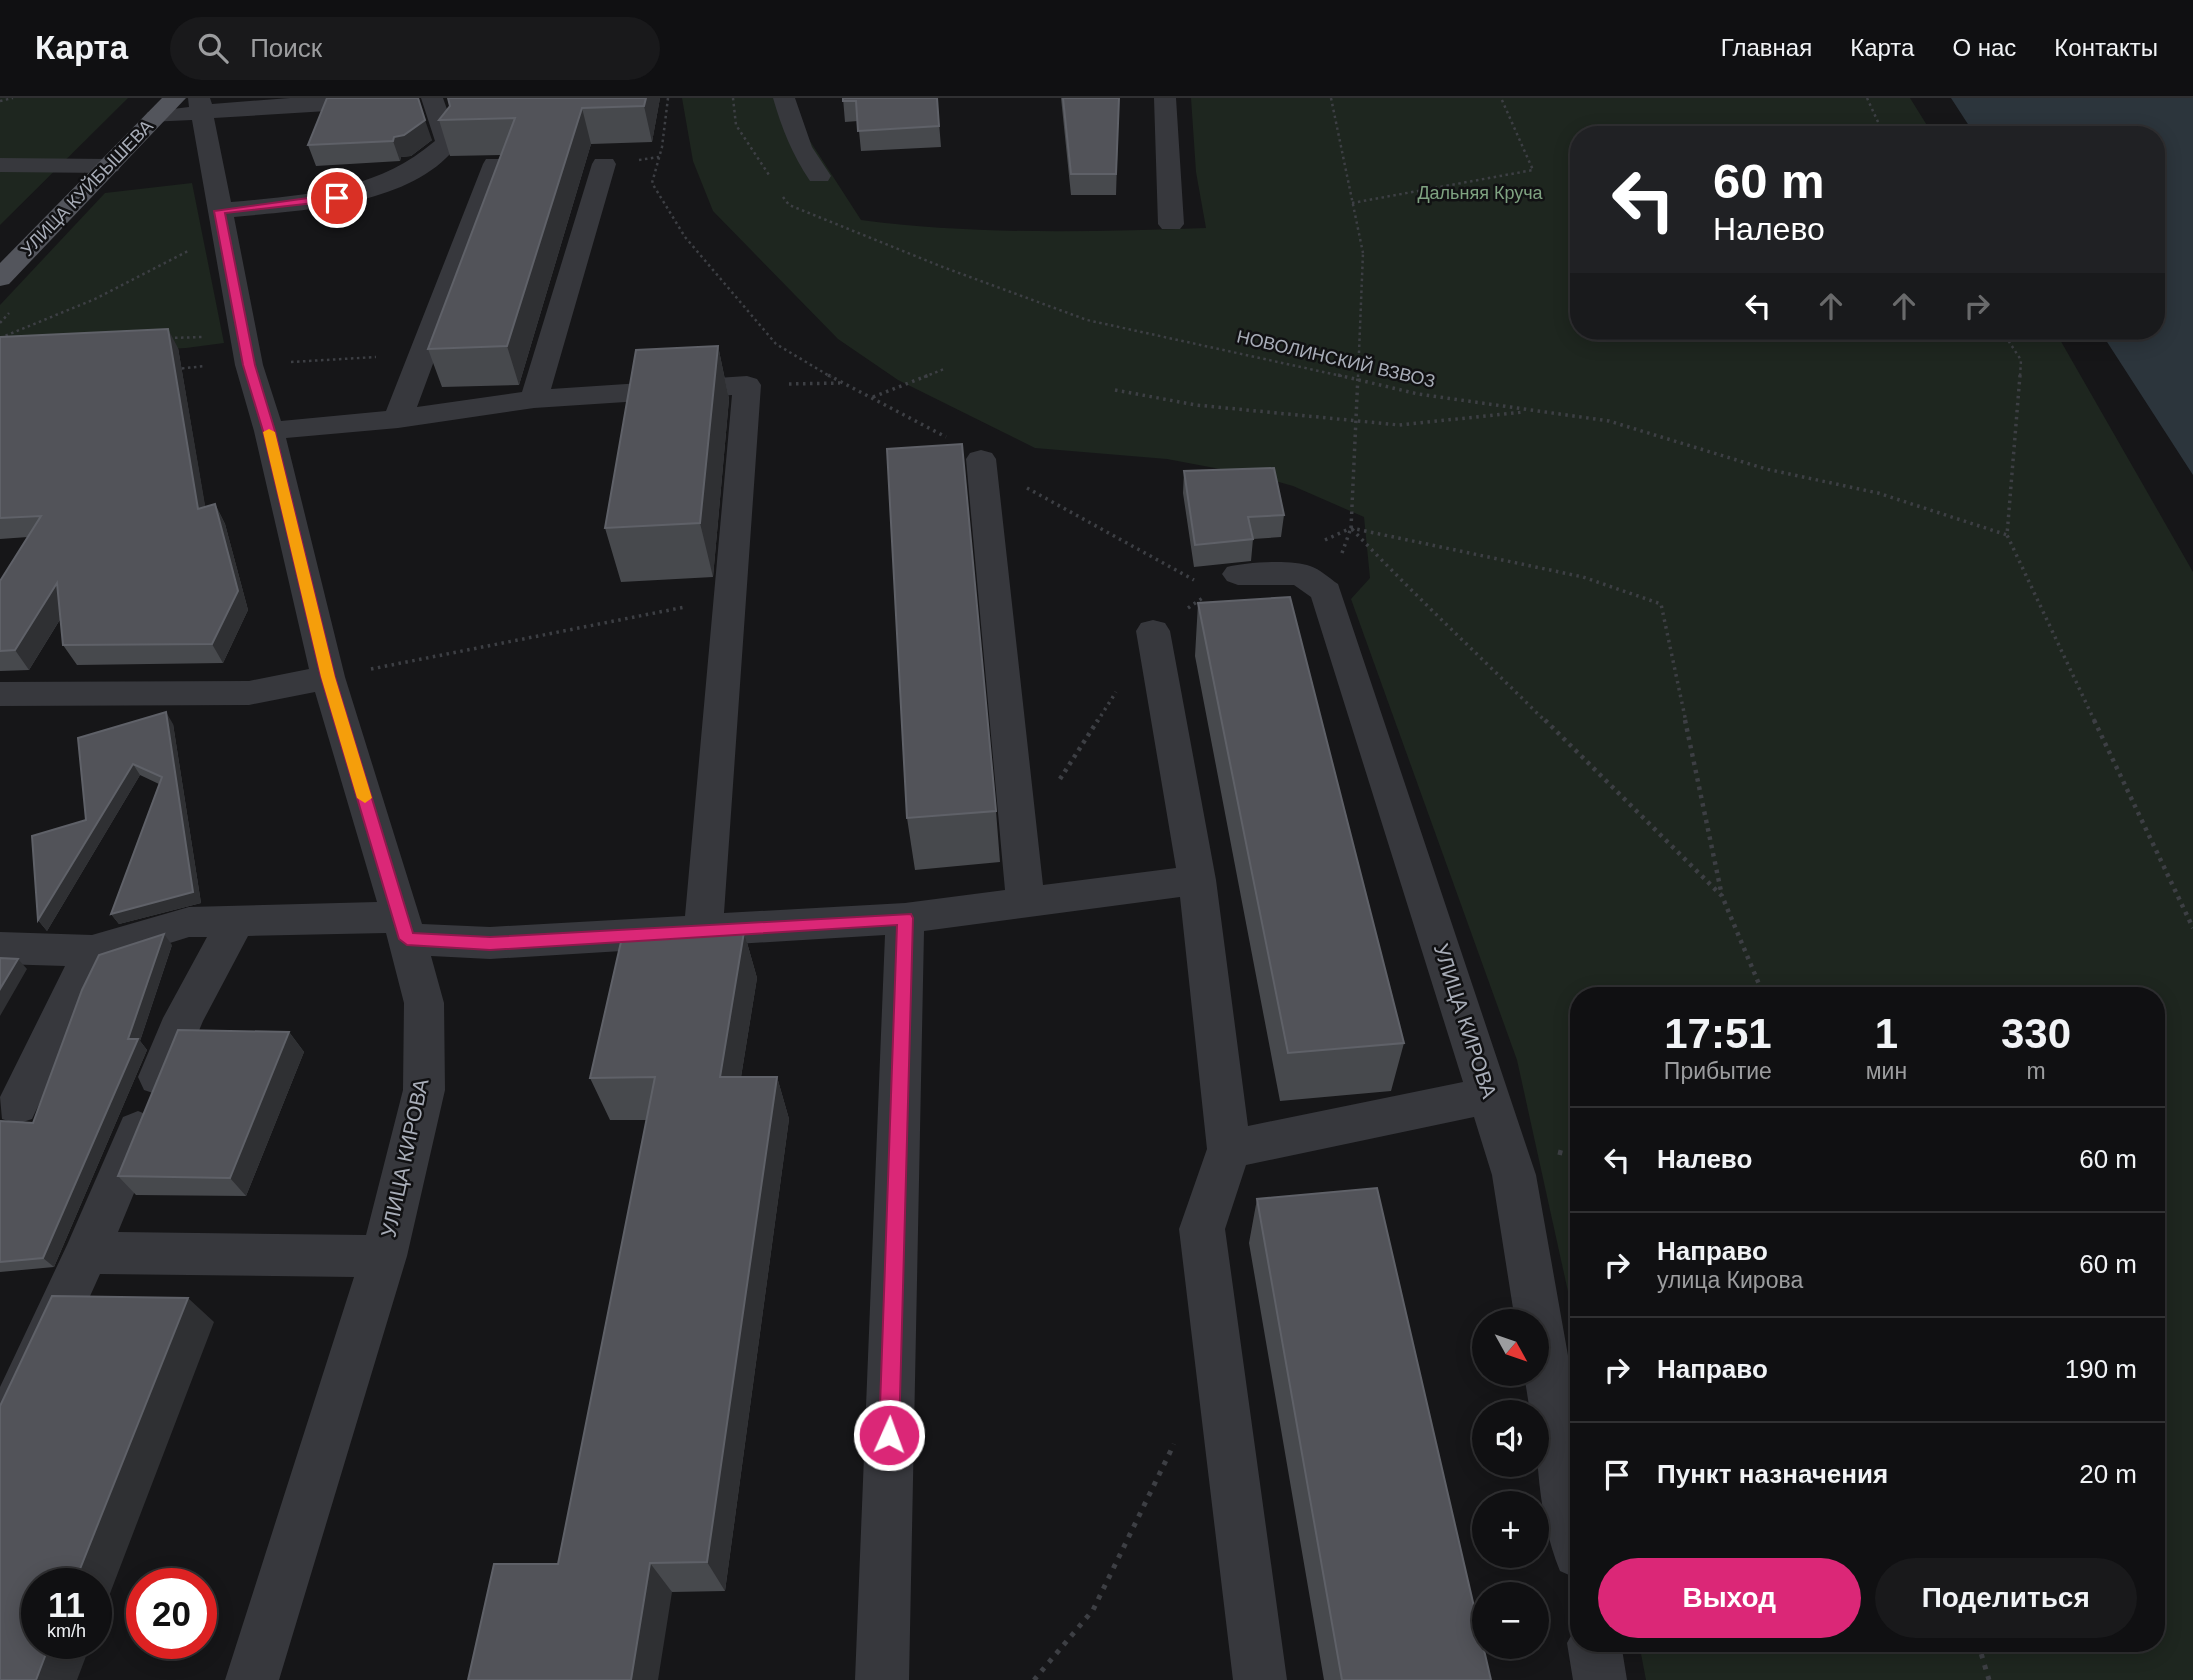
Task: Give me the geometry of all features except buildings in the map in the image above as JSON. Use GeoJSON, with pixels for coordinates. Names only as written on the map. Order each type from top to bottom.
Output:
{"type":"FeatureCollection","features":[{"type":"Feature","properties":{"kind":"main road","name":"УЛИЦА КУЙБЫШЕВА"},"geometry":{"type":"LineString","coordinates":[[0,278],[156,117],[193,102]]}},
{"type":"Feature","properties":{"kind":"street"},"geometry":{"type":"LineString","coordinates":[[193,102],[433,98],[447,143],[414,170],[375,188],[337,198],[219,211]]}},
{"type":"Feature","properties":{"kind":"street"},"geometry":{"type":"LineString","coordinates":[[784,98],[800,147],[819,176]]}},
{"type":"Feature","properties":{"kind":"street"},"geometry":{"type":"LineString","coordinates":[[1165,98],[1171,224]]}},
{"type":"Feature","properties":{"kind":"street","name":"УЛИЦА КИРОВА"},"geometry":{"type":"LineString","coordinates":[[193,102],[219,211],[249,365],[269,431],[328,677],[424,1003],[424,1090],[384,1256],[252,1680]]}},
{"type":"Feature","properties":{"kind":"street"},"geometry":{"type":"LineString","coordinates":[[398,419],[495,164]]}},
{"type":"Feature","properties":{"kind":"street"},"geometry":{"type":"LineString","coordinates":[[534,399],[604,164]]}},
{"type":"Feature","properties":{"kind":"street"},"geometry":{"type":"LineString","coordinates":[[0,166],[109,166]]}},
{"type":"Feature","properties":{"kind":"street"},"geometry":{"type":"LineString","coordinates":[[269,431],[398,419],[534,399],[747,385],[703,930]]}},
{"type":"Feature","properties":{"kind":"street"},"geometry":{"type":"LineString","coordinates":[[981,459],[1026,902]]}},
{"type":"Feature","properties":{"kind":"street"},"geometry":{"type":"LineString","coordinates":[[1226,582],[1301,574],[1326,592]]}},
{"type":"Feature","properties":{"kind":"street","name":"УЛИЦА КИРОВА"},"geometry":{"type":"LineString","coordinates":[[1326,592],[1514,1175],[1570,1506]]}},
{"type":"Feature","properties":{"kind":"street"},"geometry":{"type":"LineString","coordinates":[[1153,631],[1197,880],[1229,1149],[1202,1229],[1260,1680]]}},
{"type":"Feature","properties":{"kind":"street"},"geometry":{"type":"LineString","coordinates":[[0,694],[249,693],[328,677]]}},
{"type":"Feature","properties":{"kind":"street"},"geometry":{"type":"LineString","coordinates":[[0,948],[92,951],[189,922],[236,921],[404,928],[490,943],[905,918],[1197,880]]}},
{"type":"Feature","properties":{"kind":"street"},"geometry":{"type":"LineString","coordinates":[[882,1680],[905,918]]}},
{"type":"Feature","properties":{"kind":"street"},"geometry":{"type":"LineString","coordinates":[[0,1441],[87,1253],[184,1018],[236,921]]}},
{"type":"Feature","properties":{"kind":"street"},"geometry":{"type":"LineString","coordinates":[[17,1106],[92,951]]}},
{"type":"Feature","properties":{"kind":"street"},"geometry":{"type":"LineString","coordinates":[[1229,1149],[1489,1095]]}},
{"type":"Feature","properties":{"kind":"street"},"geometry":{"type":"LineString","coordinates":[[87,1253],[384,1256]]}},
{"type":"Feature","properties":{"kind":"street"},"geometry":{"type":"LineString","coordinates":[[1595,1652],[1600,1680]]}},
{"type":"Feature","properties":{"kind":"path"},"geometry":{"type":"LineString","coordinates":[[0,102],[13,98]]}},
{"type":"Feature","properties":{"kind":"path"},"geometry":{"type":"LineString","coordinates":[[668,98],[659,158],[652,183],[685,237],[776,344],[841,383],[927,425],[1062,510],[1226,582]]}},
{"type":"Feature","properties":{"kind":"path"},"geometry":{"type":"LineString","coordinates":[[733,98],[736,125],[774,182]]}},
{"type":"Feature","properties":{"kind":"path"},"geometry":{"type":"LineString","coordinates":[[1326,592],[1351,528],[1363,253],[1331,98]]}},
{"type":"Feature","properties":{"kind":"path"},"geometry":{"type":"LineString","coordinates":[[1352,203],[1533,170],[1502,98]]}},
{"type":"Feature","properties":{"kind":"path"},"geometry":{"type":"LineString","coordinates":[[1867,98],[1880,126]]}},
{"type":"Feature","properties":{"kind":"path"},"geometry":{"type":"LineString","coordinates":[[604,164],[659,158]]}},
{"type":"Feature","properties":{"kind":"path","name":"НОВОЛИНСКИЙ ВЗВОЗ"},"geometry":{"type":"LineString","coordinates":[[781,193],[789,205],[940,266],[1087,320],[1242,352],[1418,394],[1609,421],[1766,469],[1878,493],[2007,536]]}},
{"type":"Feature","properties":{"kind":"path"},"geometry":{"type":"LineString","coordinates":[[0,338],[95,299],[198,246]]}},
{"type":"Feature","properties":{"kind":"path"},"geometry":{"type":"LineString","coordinates":[[167,338],[208,336]]}},
{"type":"Feature","properties":{"kind":"path"},"geometry":{"type":"LineString","coordinates":[[2008,340],[2021,360],[2007,536],[2193,928]]}},
{"type":"Feature","properties":{"kind":"path"},"geometry":{"type":"LineString","coordinates":[[872,398],[944,369]]}},
{"type":"Feature","properties":{"kind":"path"},"geometry":{"type":"LineString","coordinates":[[747,385],[841,383]]}},
{"type":"Feature","properties":{"kind":"path"},"geometry":{"type":"LineString","coordinates":[[1115,390],[1196,405],[1399,425],[1533,411]]}},
{"type":"Feature","properties":{"kind":"path"},"geometry":{"type":"LineString","coordinates":[[1351,528],[1417,598],[1440,615],[1722,896]]}},
{"type":"Feature","properties":{"kind":"path"},"geometry":{"type":"LineString","coordinates":[[1319,543],[1351,528],[1583,577],[1661,604],[1722,896],[1760,987]]}},
{"type":"Feature","properties":{"kind":"path"},"geometry":{"type":"LineString","coordinates":[[1020,841],[1153,631],[1226,582]]}},
{"type":"Feature","properties":{"kind":"path"},"geometry":{"type":"LineString","coordinates":[[328,677],[730,598]]}},
{"type":"Feature","properties":{"kind":"path"},"geometry":{"type":"LineString","coordinates":[[1034,1680],[1093,1610],[1176,1440]]}},
{"type":"Feature","properties":{"kind":"path"},"geometry":{"type":"LineString","coordinates":[[1981,1652],[1989,1680]]}},
{"type":"Feature","properties":{"kind":"green space"},"geometry":{"type":"Polygon","coordinates":[[[0,98],[128,98],[0,225],[0,98]]]}},
{"type":"Feature","properties":{"kind":"green space","name":"Дальняя Круча"},"geometry":{"type":"Polygon","coordinates":[[[682,98],[788,98],[790,110],[861,220],[990,230],[1206,228],[1196,172],[1191,98],[1910,98],[1927,126],[1570,126],[1570,340],[2060,340],[2193,572],[2193,1680],[1646,1680],[1641,1652],[2165,1652],[2165,987],[1570,987],[1570,1301],[1517,1060],[1351,599],[1370,578],[1364,517],[1293,486],[1257,476],[1167,459],[1035,448],[898,380],[838,339],[713,211],[693,161],[682,98]]]}},
{"type":"Feature","properties":{"kind":"green space"},"geometry":{"type":"Polygon","coordinates":[[[192,183],[224,343],[186,348],[0,357],[0,305],[105,193],[192,183]]]}},
{"type":"Feature","properties":{"kind":"shaded area"},"geometry":{"type":"Polygon","coordinates":[[[1951,98],[2193,98],[2193,475],[2106,340],[2165,340],[2165,126],[1969,126],[1951,98]]]}},
{"type":"Feature","properties":{"kind":"slow traffic"},"geometry":{"type":"LineString","coordinates":[[269,432],[328,677],[365,798]]}},
{"type":"Feature","properties":{"kind":"route"},"geometry":{"type":"LineString","coordinates":[[337,198],[219,211],[249,365],[269,431],[328,677],[407,939],[490,943],[905,918],[889,1435]]}}]}
